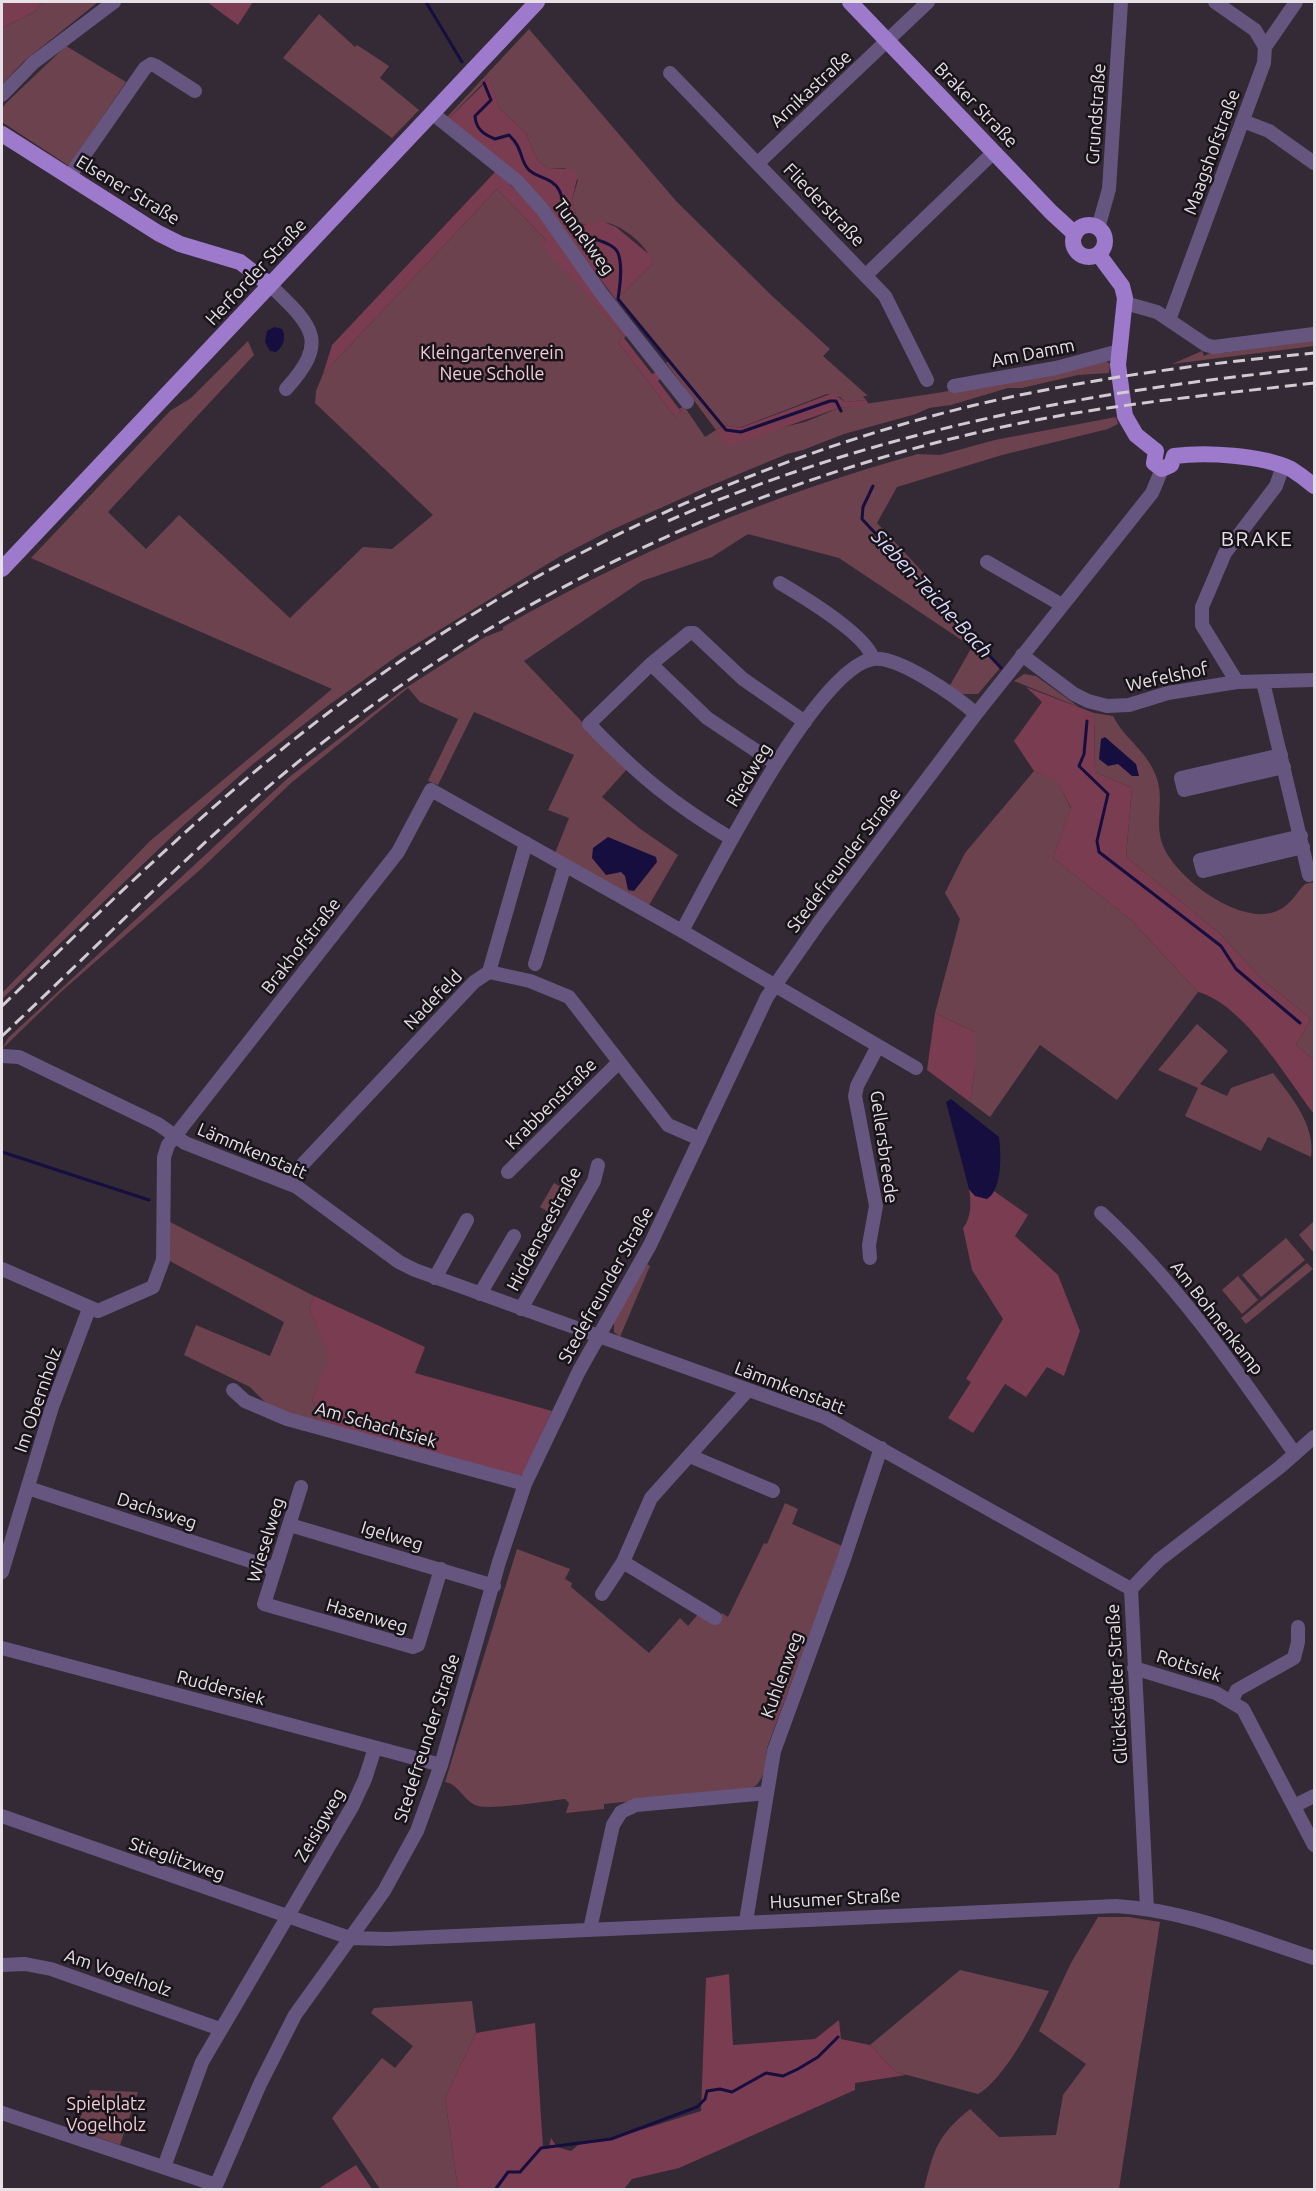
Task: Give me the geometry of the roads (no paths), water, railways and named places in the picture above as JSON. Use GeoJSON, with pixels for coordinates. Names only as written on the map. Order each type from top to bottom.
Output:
{"type":"FeatureCollection","features":[{"type":"Feature","properties":{"kind":"main road","name":"Herforder Straße"},"geometry":{"type":"LineString","coordinates":[[2,569],[537,2]]}},
{"type":"Feature","properties":{"kind":"main road","name":"Braker Straße"},"geometry":{"type":"LineString","coordinates":[[850,2],[1075,234]]}},
{"type":"Feature","properties":{"kind":"main road","name":"Elsener Straße"},"geometry":{"type":"LineString","coordinates":[[2,134],[171,240],[240,262],[270,285]]}},
{"type":"Feature","properties":{"kind":"main road"},"geometry":{"type":"LineString","coordinates":[[1088,225],[1098,228],[1105,241],[1099,255],[1087,258],[1076,251],[1073,246],[1075,234],[1088,225]]}},
{"type":"Feature","properties":{"kind":"main road"},"geometry":{"type":"LineString","coordinates":[[1099,255],[1122,285],[1125,303],[1118,372],[1128,423],[1136,435],[1156,451]]}},
{"type":"Feature","properties":{"kind":"main road"},"geometry":{"type":"LineString","coordinates":[[1156,451],[1166,448],[1174,456],[1209,454],[1283,466],[1314,486]]}},
{"type":"Feature","properties":{"kind":"main road"},"geometry":{"type":"LineString","coordinates":[[1156,451],[1154,463],[1162,469],[1172,465],[1174,456]]}},
{"type":"Feature","properties":{"kind":"street"},"geometry":{"type":"LineString","coordinates":[[2,95],[33,63],[114,2]]}},
{"type":"Feature","properties":{"kind":"street","name":"Arnikastraße"},"geometry":{"type":"LineString","coordinates":[[758,163],[928,2]]}},
{"type":"Feature","properties":{"kind":"street","name":"Grundstraße"},"geometry":{"type":"LineString","coordinates":[[1098,228],[1109,189],[1121,2]]}},
{"type":"Feature","properties":{"kind":"street"},"geometry":{"type":"LineString","coordinates":[[1215,2],[1255,30],[1265,47]]}},
{"type":"Feature","properties":{"kind":"street","name":"Maagshofstraße"},"geometry":{"type":"LineString","coordinates":[[1169,320],[1264,63],[1265,47],[1296,2]]}},
{"type":"Feature","properties":{"kind":"street"},"geometry":{"type":"LineString","coordinates":[[69,177],[145,68],[151,64],[156,66],[195,91]]}},
{"type":"Feature","properties":{"kind":"street","name":"Fliederstraße"},"geometry":{"type":"LineString","coordinates":[[670,73],[885,296],[927,380]]}},
{"type":"Feature","properties":{"kind":"street","name":"Tunnelweg"},"geometry":{"type":"LineString","coordinates":[[432,113],[517,181],[542,208],[601,292],[687,402]]}},
{"type":"Feature","properties":{"kind":"street"},"geometry":{"type":"LineString","coordinates":[[1243,121],[1269,131],[1314,163]]}},
{"type":"Feature","properties":{"kind":"street"},"geometry":{"type":"LineString","coordinates":[[866,275],[994,152]]}},
{"type":"Feature","properties":{"kind":"street"},"geometry":{"type":"LineString","coordinates":[[270,285],[304,321],[310,331],[313,344],[304,368],[286,389]]}},
{"type":"Feature","properties":{"kind":"street"},"geometry":{"type":"LineString","coordinates":[[1125,303],[1146,307],[1206,345],[1214,347],[1314,334]]}},
{"type":"Feature","properties":{"kind":"street","name":"Am Damm"},"geometry":{"type":"LineString","coordinates":[[954,386],[1056,368],[1119,351]]}},
{"type":"Feature","properties":{"kind":"street"},"geometry":{"type":"LineString","coordinates":[[1237,682],[1202,625],[1202,607],[1225,553],[1276,486],[1283,466]]}},
{"type":"Feature","properties":{"kind":"street","name":"Stedefreunder Straße"},"geometry":{"type":"LineString","coordinates":[[215,2187],[279,2044],[345,1937],[402,1861],[423,1816],[436,1764],[520,1483],[598,1336],[648,1250],[773,986],[976,714],[1152,493],[1162,469]]}},
{"type":"Feature","properties":{"kind":"street"},"geometry":{"type":"LineString","coordinates":[[987,562],[1062,605]]}},
{"type":"Feature","properties":{"kind":"street"},"geometry":{"type":"LineString","coordinates":[[780,583],[814,603],[868,646],[873,659],[883,658],[899,665],[955,697],[976,714]]}},
{"type":"Feature","properties":{"kind":"street"},"geometry":{"type":"LineString","coordinates":[[732,840],[682,808],[646,781],[589,724],[684,634],[694,633],[743,679],[805,722]]}},
{"type":"Feature","properties":{"kind":"street","name":"Wefelshof"},"geometry":{"type":"LineString","coordinates":[[1022,655],[1074,694],[1107,706],[1129,705],[1168,693],[1237,682],[1314,680]]}},
{"type":"Feature","properties":{"kind":"street","name":"Riedweg"},"geometry":{"type":"LineString","coordinates":[[682,931],[776,764],[805,722],[850,671],[873,659]]}},
{"type":"Feature","properties":{"kind":"street"},"geometry":{"type":"LineString","coordinates":[[651,664],[707,718],[776,764]]}},
{"type":"Feature","properties":{"kind":"street"},"geometry":{"type":"LineString","coordinates":[[1263,682],[1310,875]]}},
{"type":"Feature","properties":{"kind":"street"},"geometry":{"type":"LineString","coordinates":[[1282,761],[1184,790],[1182,784],[1181,778],[1282,761]]}},
{"type":"Feature","properties":{"kind":"street","name":"Brakhofstraße"},"geometry":{"type":"LineString","coordinates":[[93,1310],[153,1287],[161,1272],[163,1260],[164,1157],[168,1145],[398,852],[431,790],[682,931],[773,986]]}},
{"type":"Feature","properties":{"kind":"street"},"geometry":{"type":"LineString","coordinates":[[1302,842],[1203,871],[1200,860],[1302,842]]}},
{"type":"Feature","properties":{"kind":"street"},"geometry":{"type":"LineString","coordinates":[[489,972],[526,843]]}},
{"type":"Feature","properties":{"kind":"street"},"geometry":{"type":"LineString","coordinates":[[535,964],[565,865]]}},
{"type":"Feature","properties":{"kind":"street","name":"Nadefeld"},"geometry":{"type":"LineString","coordinates":[[286,1182],[474,982],[489,972],[530,981],[569,997],[668,1125],[700,1139]]}},
{"type":"Feature","properties":{"kind":"street"},"geometry":{"type":"LineString","coordinates":[[773,986],[916,1068]]}},
{"type":"Feature","properties":{"kind":"street","name":"Gellersbreede"},"geometry":{"type":"LineString","coordinates":[[870,1258],[869,1245],[876,1206],[855,1091],[878,1046]]}},
{"type":"Feature","properties":{"kind":"street","name":"Lämmkenstatt"},"geometry":{"type":"LineString","coordinates":[[2,1056],[19,1057],[158,1125],[185,1143],[297,1187],[399,1262],[435,1278],[824,1417],[1131,1589]]}},
{"type":"Feature","properties":{"kind":"street","name":"Krabbenstraße"},"geometry":{"type":"LineString","coordinates":[[508,1172],[620,1062]]}},
{"type":"Feature","properties":{"kind":"street","name":"Hiddenseestraße"},"geometry":{"type":"LineString","coordinates":[[521,1309],[594,1181],[598,1165]]}},
{"type":"Feature","properties":{"kind":"street","name":"Am Bohnenkamp"},"geometry":{"type":"LineString","coordinates":[[1101,1213],[1120,1230],[1164,1279],[1232,1364],[1295,1454]]}},
{"type":"Feature","properties":{"kind":"street"},"geometry":{"type":"LineString","coordinates":[[435,1278],[467,1220]]}},
{"type":"Feature","properties":{"kind":"street"},"geometry":{"type":"LineString","coordinates":[[480,1294],[514,1236]]}},
{"type":"Feature","properties":{"kind":"street"},"geometry":{"type":"LineString","coordinates":[[2,1269],[93,1310]]}},
{"type":"Feature","properties":{"kind":"street","name":"Im Obernholz"},"geometry":{"type":"LineString","coordinates":[[2,1572],[52,1407],[93,1310]]}},
{"type":"Feature","properties":{"kind":"street","name":"Am Schachtsiek"},"geometry":{"type":"LineString","coordinates":[[233,1389],[245,1401],[286,1419],[520,1483]]}},
{"type":"Feature","properties":{"kind":"street"},"geometry":{"type":"LineString","coordinates":[[602,1594],[623,1562],[651,1498],[748,1390]]}},
{"type":"Feature","properties":{"kind":"street","name":"Glückstädter Straße"},"geometry":{"type":"LineString","coordinates":[[1147,1908],[1131,1589],[1159,1560],[1314,1437]]}},
{"type":"Feature","properties":{"kind":"street","name":"Kuhlenweg"},"geometry":{"type":"LineString","coordinates":[[746,1921],[776,1743],[844,1559],[880,1448]]}},
{"type":"Feature","properties":{"kind":"street"},"geometry":{"type":"LineString","coordinates":[[690,1456],[773,1491]]}},
{"type":"Feature","properties":{"kind":"street","name":"Wieselweg"},"geometry":{"type":"LineString","coordinates":[[264,1604],[301,1487]]}},
{"type":"Feature","properties":{"kind":"street","name":"Dachsweg"},"geometry":{"type":"LineString","coordinates":[[28,1488],[276,1569]]}},
{"type":"Feature","properties":{"kind":"street","name":"Igelweg"},"geometry":{"type":"LineString","coordinates":[[290,1525],[489,1584]]}},
{"type":"Feature","properties":{"kind":"street"},"geometry":{"type":"LineString","coordinates":[[623,1562],[715,1618]]}},
{"type":"Feature","properties":{"kind":"street","name":"Hasenweg"},"geometry":{"type":"LineString","coordinates":[[264,1604],[413,1647],[418,1645],[441,1569]]}},
{"type":"Feature","properties":{"kind":"street","name":"Rottsiek"},"geometry":{"type":"LineString","coordinates":[[1232,1700],[1237,1690],[1294,1658],[1298,1627]]}},
{"type":"Feature","properties":{"kind":"street","name":"Ruddersiek"},"geometry":{"type":"LineString","coordinates":[[2,1648],[436,1764]]}},
{"type":"Feature","properties":{"kind":"street","name":"Rottsiek"},"geometry":{"type":"LineString","coordinates":[[1134,1668],[1232,1700],[1247,1716],[1314,1845]]}},
{"type":"Feature","properties":{"kind":"street","name":"Zeisigweg"},"geometry":{"type":"LineString","coordinates":[[288,1917],[360,1792],[375,1748]]}},
{"type":"Feature","properties":{"kind":"street"},"geometry":{"type":"LineString","coordinates":[[590,1929],[613,1825],[621,1812],[636,1805],[767,1793]]}},
{"type":"Feature","properties":{"kind":"street"},"geometry":{"type":"LineString","coordinates":[[1294,1806],[1314,1796]]}},
{"type":"Feature","properties":{"kind":"street","name":"Stieglitzweg"},"geometry":{"type":"LineString","coordinates":[[2,1816],[345,1937]]}},
{"type":"Feature","properties":{"kind":"street","name":"Husumer Straße"},"geometry":{"type":"LineString","coordinates":[[345,1937],[389,1939],[1098,1905],[1147,1908],[1183,1915],[1314,1958]]}},
{"type":"Feature","properties":{"kind":"street"},"geometry":{"type":"LineString","coordinates":[[164,2167],[192,2084],[220,2029],[288,1917]]}},
{"type":"Feature","properties":{"kind":"street","name":"Am Vogelholz"},"geometry":{"type":"LineString","coordinates":[[2,1965],[44,1967],[172,2010],[220,2029]]}},
{"type":"Feature","properties":{"kind":"street"},"geometry":{"type":"LineString","coordinates":[[2,2113],[164,2167],[215,2187]]}},
{"type":"Feature","properties":{"kind":"waterway","name":"Sieben-Teiche-Bach"},"geometry":{"type":"LineString","coordinates":[[426,2],[462,62]]}},
{"type":"Feature","properties":{"kind":"waterway","name":"Sieben-Teiche-Bach"},"geometry":{"type":"LineString","coordinates":[[484,83],[491,100],[475,116],[479,128],[495,139],[509,135],[517,145],[529,170],[556,186],[571,225],[582,234],[615,248],[618,253],[621,276],[618,299],[726,430],[741,432],[830,401],[836,401],[841,411]]}},
{"type":"Feature","properties":{"kind":"waterway","name":"Sieben-Teiche-Bach"},"geometry":{"type":"LineString","coordinates":[[873,486],[863,507],[862,519],[1001,668]]}},
{"type":"Feature","properties":{"kind":"waterway","name":"Sieben-Teiche-Bach"},"geometry":{"type":"LineString","coordinates":[[1087,721],[1084,754],[1079,766],[1108,794],[1097,841],[1099,852],[1221,946],[1236,969],[1300,1023]]}},
{"type":"Feature","properties":{"kind":"waterway"},"geometry":{"type":"LineString","coordinates":[[2,1152],[149,1200]]}},
{"type":"Feature","properties":{"kind":"waterway"},"geometry":{"type":"LineString","coordinates":[[495,2190],[508,2172],[520,2172],[541,2148],[611,2139],[697,2107],[705,2099],[707,2091],[720,2089],[732,2092],[766,2073],[783,2076],[818,2057],[838,2037]]}},
{"type":"Feature","properties":{"kind":"railway"},"geometry":{"type":"LineString","coordinates":[[2,1006],[120,892],[201,818],[328,713],[401,661],[476,612],[634,527],[716,490],[799,458],[885,430],[971,406],[1013,396],[1142,374],[1314,353]]}},
{"type":"Feature","properties":{"kind":"railway"},"geometry":{"type":"LineString","coordinates":[[668,521],[746,489],[825,462],[985,419],[1147,389],[1314,368]]}},
{"type":"Feature","properties":{"kind":"railway"},"geometry":{"type":"LineString","coordinates":[[2,1036],[190,856],[308,754],[386,696],[468,642],[552,593],[639,550],[728,511],[819,477],[912,449],[1045,418],[1160,401],[1314,383]]}},
{"type":"Feature","properties":{"kind":"district","name":"BRAKE"},"geometry":{"type":"Point","coordinates":[1257,539]}},
{"type":"Feature","properties":{"kind":"park label","name":"Kleingartenverein Neue Scholle"},"geometry":{"type":"Point","coordinates":[492,364]}},
{"type":"Feature","properties":{"kind":"park label","name":"Spielplatz Vogelholz"},"geometry":{"type":"Point","coordinates":[106,2114]}}]}
